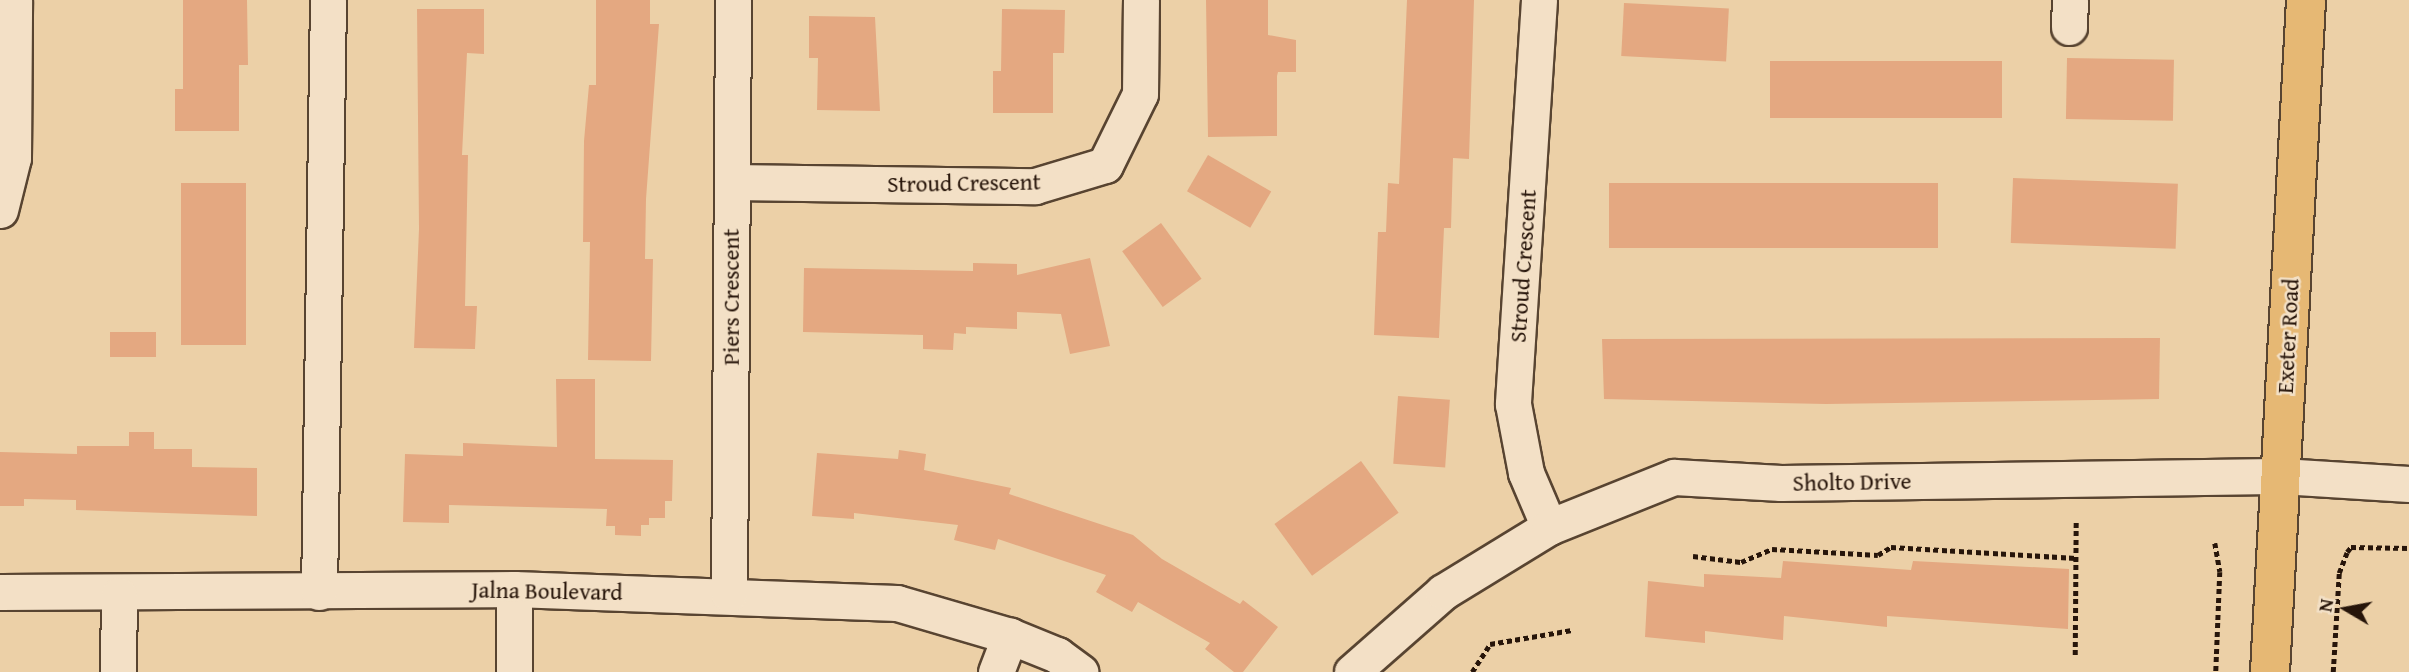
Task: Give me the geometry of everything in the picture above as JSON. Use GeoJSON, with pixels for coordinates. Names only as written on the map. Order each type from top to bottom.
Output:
{"type":"FeatureCollection","features":[{"type":"Feature","properties":{"kind":"main road","name":"Exeter Road"},"geometry":{"type":"LineString","coordinates":[[2270,672],[2306,0]]}},
{"type":"Feature","properties":{"kind":"street"},"geometry":{"type":"LineString","coordinates":[[0,211],[13,158],[7,72],[14,0]]}},
{"type":"Feature","properties":{"kind":"street"},"geometry":{"type":"LineString","coordinates":[[318,592],[328,0]]}},
{"type":"Feature","properties":{"kind":"street","name":"Piers Crescent"},"geometry":{"type":"LineString","coordinates":[[729,594],[733,0]]}},
{"type":"Feature","properties":{"kind":"street","name":"Stroud Crescent"},"geometry":{"type":"LineString","coordinates":[[732,182],[1035,186],[1105,165],[1140,94],[1142,0]]}},
{"type":"Feature","properties":{"kind":"street","name":"Stroud Crescent"},"geometry":{"type":"LineString","coordinates":[[1539,0],[1513,404],[1526,473],[1549,527]]}},
{"type":"Feature","properties":{"kind":"street","name":"Sholto Drive"},"geometry":{"type":"LineString","coordinates":[[1352,672],[1443,592],[1549,527],[1674,477],[1781,483],[2281,476],[2409,484]]}},
{"type":"Feature","properties":{"kind":"street"},"geometry":{"type":"LineString","coordinates":[[514,589],[514,672]]}},
{"type":"Feature","properties":{"kind":"street","name":"Jalna Boulevard"},"geometry":{"type":"LineString","coordinates":[[0,592],[119,595],[514,589],[729,594],[897,603],[1010,636],[1057,655],[1080,672]]}},
{"type":"Feature","properties":{"kind":"street"},"geometry":{"type":"LineString","coordinates":[[118,672],[119,595]]}},
{"type":"Feature","properties":{"kind":"street"},"geometry":{"type":"LineString","coordinates":[[996,672],[1010,636]]}},
{"type":"Feature","properties":{"kind":"path"},"geometry":{"type":"LineString","coordinates":[[2075,655],[2076,520]]}},
{"type":"Feature","properties":{"kind":"path"},"geometry":{"type":"LineString","coordinates":[[2215,543],[2220,572],[2216,672]]}},
{"type":"Feature","properties":{"kind":"path"},"geometry":{"type":"LineString","coordinates":[[1693,556],[1741,562],[1772,548],[1878,555],[1891,547],[2076,558]]}},
{"type":"Feature","properties":{"kind":"path"},"geometry":{"type":"LineString","coordinates":[[2333,672],[2339,573],[2347,552],[2351,547],[2409,548]]}},
{"type":"Feature","properties":{"kind":"path"},"geometry":{"type":"LineString","coordinates":[[1472,672],[1490,644],[1572,630]]}},
{"type":"Feature","properties":{"kind":"building"},"geometry":{"type":"Polygon","coordinates":[[[183,0],[247,0],[248,65],[239,65],[239,131],[175,131],[175,89],[183,89],[183,0]]]}},
{"type":"Feature","properties":{"kind":"building"},"geometry":{"type":"Polygon","coordinates":[[[596,0],[650,0],[650,24],[659,24],[646,199],[645,259],[653,259],[651,361],[588,360],[590,242],[583,242],[584,141],[589,85],[596,85],[596,0]]]}},
{"type":"Feature","properties":{"kind":"building"},"geometry":{"type":"Polygon","coordinates":[[[1206,0],[1268,0],[1268,35],[1296,40],[1296,72],[1278,72],[1277,76],[1277,136],[1208,137],[1206,0]]]}},
{"type":"Feature","properties":{"kind":"building"},"geometry":{"type":"Polygon","coordinates":[[[1407,0],[1474,0],[1469,159],[1453,158],[1451,228],[1444,228],[1439,338],[1374,335],[1378,232],[1386,232],[1388,183],[1399,184],[1407,0]]]}},
{"type":"Feature","properties":{"kind":"building"},"geometry":{"type":"Polygon","coordinates":[[[1624,3],[1729,8],[1726,61],[1621,56],[1624,3]]]}},
{"type":"Feature","properties":{"kind":"building"},"geometry":{"type":"Polygon","coordinates":[[[417,9],[484,9],[484,54],[467,53],[462,155],[468,155],[465,306],[477,306],[475,349],[414,348],[419,229],[417,9]]]}},
{"type":"Feature","properties":{"kind":"building"},"geometry":{"type":"Polygon","coordinates":[[[1002,9],[1065,10],[1064,53],[1053,53],[1053,113],[993,113],[993,71],[1001,71],[1002,9]]]}},
{"type":"Feature","properties":{"kind":"building"},"geometry":{"type":"Polygon","coordinates":[[[809,16],[875,17],[880,111],[817,110],[818,58],[809,58],[809,16]]]}},
{"type":"Feature","properties":{"kind":"building"},"geometry":{"type":"Polygon","coordinates":[[[2067,58],[2174,60],[2173,121],[2066,119],[2067,58]]]}},
{"type":"Feature","properties":{"kind":"building"},"geometry":{"type":"Polygon","coordinates":[[[1770,61],[2002,61],[2002,118],[1770,118],[1770,61]]]}},
{"type":"Feature","properties":{"kind":"building"},"geometry":{"type":"Polygon","coordinates":[[[1208,155],[1271,192],[1250,228],[1187,191],[1208,155]]]}},
{"type":"Feature","properties":{"kind":"building"},"geometry":{"type":"Polygon","coordinates":[[[2013,178],[2178,184],[2176,249],[2011,243],[2013,178]]]}},
{"type":"Feature","properties":{"kind":"building"},"geometry":{"type":"Polygon","coordinates":[[[181,183],[246,183],[246,345],[181,345],[181,183]]]}},
{"type":"Feature","properties":{"kind":"building"},"geometry":{"type":"Polygon","coordinates":[[[1609,183],[1938,183],[1938,248],[1609,248],[1609,183]]]}},
{"type":"Feature","properties":{"kind":"building"},"geometry":{"type":"Polygon","coordinates":[[[1161,223],[1202,279],[1163,307],[1122,251],[1161,223]]]}},
{"type":"Feature","properties":{"kind":"building"},"geometry":{"type":"Polygon","coordinates":[[[1090,258],[1110,346],[1070,354],[1061,314],[1017,312],[1017,329],[966,327],[966,334],[954,333],[953,350],[923,349],[923,335],[803,332],[804,268],[973,271],[973,263],[1017,264],[1017,275],[1090,258]]]}},
{"type":"Feature","properties":{"kind":"building"},"geometry":{"type":"Polygon","coordinates":[[[110,332],[156,332],[156,357],[110,357],[110,332]]]}},
{"type":"Feature","properties":{"kind":"building"},"geometry":{"type":"Polygon","coordinates":[[[2160,338],[2159,399],[1826,404],[1604,399],[1602,339],[2160,338]]]}},
{"type":"Feature","properties":{"kind":"building"},"geometry":{"type":"Polygon","coordinates":[[[556,379],[595,379],[595,459],[673,460],[672,501],[665,501],[665,518],[649,518],[649,525],[641,525],[641,536],[615,535],[615,526],[606,526],[607,509],[449,505],[449,523],[403,522],[405,454],[463,456],[463,443],[557,447],[556,379]]]}},
{"type":"Feature","properties":{"kind":"building"},"geometry":{"type":"Polygon","coordinates":[[[1398,396],[1450,400],[1445,467],[1393,464],[1398,396]]]}},
{"type":"Feature","properties":{"kind":"building"},"geometry":{"type":"Polygon","coordinates":[[[129,432],[154,432],[154,449],[192,449],[192,467],[257,468],[257,516],[76,510],[76,500],[24,499],[24,506],[0,506],[0,452],[77,454],[77,446],[129,446],[129,432]]]}},
{"type":"Feature","properties":{"kind":"building"},"geometry":{"type":"Polygon","coordinates":[[[899,450],[926,454],[924,470],[1011,488],[1009,494],[1133,535],[1162,559],[1240,604],[1243,600],[1278,627],[1243,672],[1234,672],[1205,649],[1210,643],[1138,602],[1132,612],[1096,592],[1106,575],[998,539],[995,550],[954,540],[958,525],[854,513],[854,519],[812,516],[817,453],[898,459],[899,450]]]}},
{"type":"Feature","properties":{"kind":"building"},"geometry":{"type":"Polygon","coordinates":[[[1361,461],[1399,513],[1312,576],[1274,524],[1361,461]]]}},
{"type":"Feature","properties":{"kind":"building"},"geometry":{"type":"Polygon","coordinates":[[[1783,561],[1911,570],[1913,561],[2069,569],[2068,629],[1887,616],[1887,627],[1784,616],[1783,640],[1705,631],[1705,643],[1645,637],[1648,581],[1704,587],[1704,574],[1781,578],[1783,561]]]}}]}
